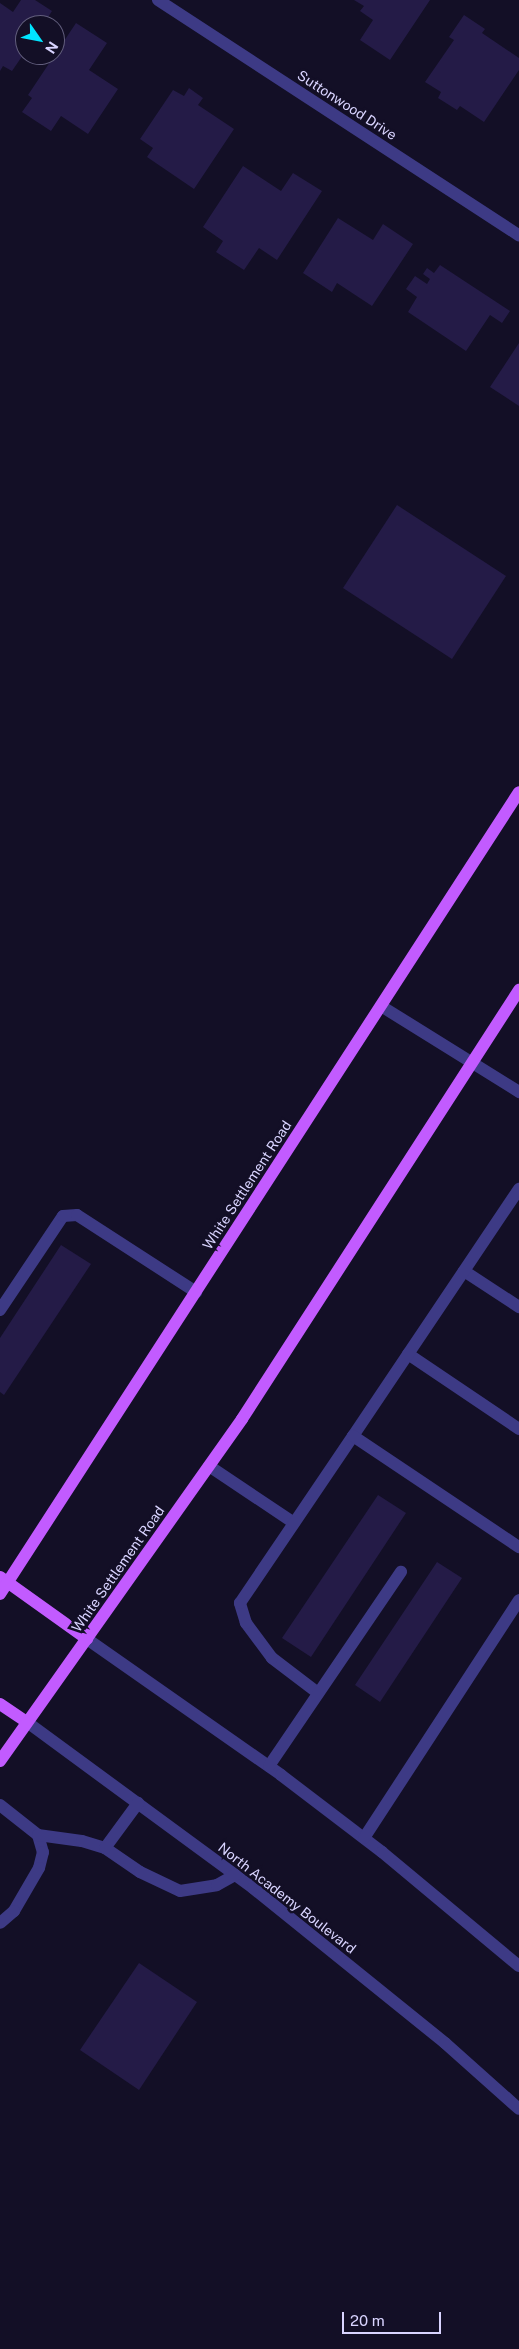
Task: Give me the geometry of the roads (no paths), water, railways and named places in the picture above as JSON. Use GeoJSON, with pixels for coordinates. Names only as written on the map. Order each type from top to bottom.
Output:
{"type":"FeatureCollection","features":[{"type":"Feature","properties":{"kind":"main road","name":"White Settlement Road"},"geometry":{"type":"LineString","coordinates":[[0,1594],[4,1580],[196,1292],[519,792]]}},
{"type":"Feature","properties":{"kind":"main road","name":"White Settlement Road"},"geometry":{"type":"LineString","coordinates":[[0,1761],[208,1466],[519,990]]}},
{"type":"Feature","properties":{"kind":"main road"},"geometry":{"type":"LineString","coordinates":[[4,1580],[87,1639]]}},
{"type":"Feature","properties":{"kind":"main road"},"geometry":{"type":"LineString","coordinates":[[0,1704],[27,1722]]}},
{"type":"Feature","properties":{"kind":"street","name":"Suttonwood Drive"},"geometry":{"type":"LineString","coordinates":[[158,0],[519,235]]}},
{"type":"Feature","properties":{"kind":"street"},"geometry":{"type":"LineString","coordinates":[[381,1006],[519,1092]]}},
{"type":"Feature","properties":{"kind":"street"},"geometry":{"type":"LineString","coordinates":[[318,1693],[272,1658],[246,1623],[240,1603],[518,1192]]}},
{"type":"Feature","properties":{"kind":"street"},"geometry":{"type":"LineString","coordinates":[[0,1310],[62,1216],[77,1215],[196,1292]]}},
{"type":"Feature","properties":{"kind":"street"},"geometry":{"type":"LineString","coordinates":[[464,1271],[519,1307]]}},
{"type":"Feature","properties":{"kind":"street"},"geometry":{"type":"LineString","coordinates":[[408,1354],[519,1429]]}},
{"type":"Feature","properties":{"kind":"street"},"geometry":{"type":"LineString","coordinates":[[353,1436],[519,1547]]}},
{"type":"Feature","properties":{"kind":"street"},"geometry":{"type":"LineString","coordinates":[[208,1466],[294,1523]]}},
{"type":"Feature","properties":{"kind":"street"},"geometry":{"type":"LineString","coordinates":[[269,1766],[401,1572]]}},
{"type":"Feature","properties":{"kind":"street"},"geometry":{"type":"LineString","coordinates":[[364,1838],[519,1600]]}},
{"type":"Feature","properties":{"kind":"street"},"geometry":{"type":"LineString","coordinates":[[87,1639],[269,1766],[364,1838],[519,1966]]}},
{"type":"Feature","properties":{"kind":"street","name":"North Academy Boulevard"},"geometry":{"type":"LineString","coordinates":[[27,1722],[235,1875],[445,2043],[519,2109]]}},
{"type":"Feature","properties":{"kind":"street"},"geometry":{"type":"LineString","coordinates":[[105,1848],[138,1803]]}},
{"type":"Feature","properties":{"kind":"street"},"geometry":{"type":"LineString","coordinates":[[0,1805],[38,1835],[82,1841],[105,1848],[140,1872],[180,1890],[217,1885],[235,1875]]}},
{"type":"Feature","properties":{"kind":"street"},"geometry":{"type":"LineString","coordinates":[[0,1922],[14,1911],[39,1868],[43,1852],[38,1835]]}}]}
